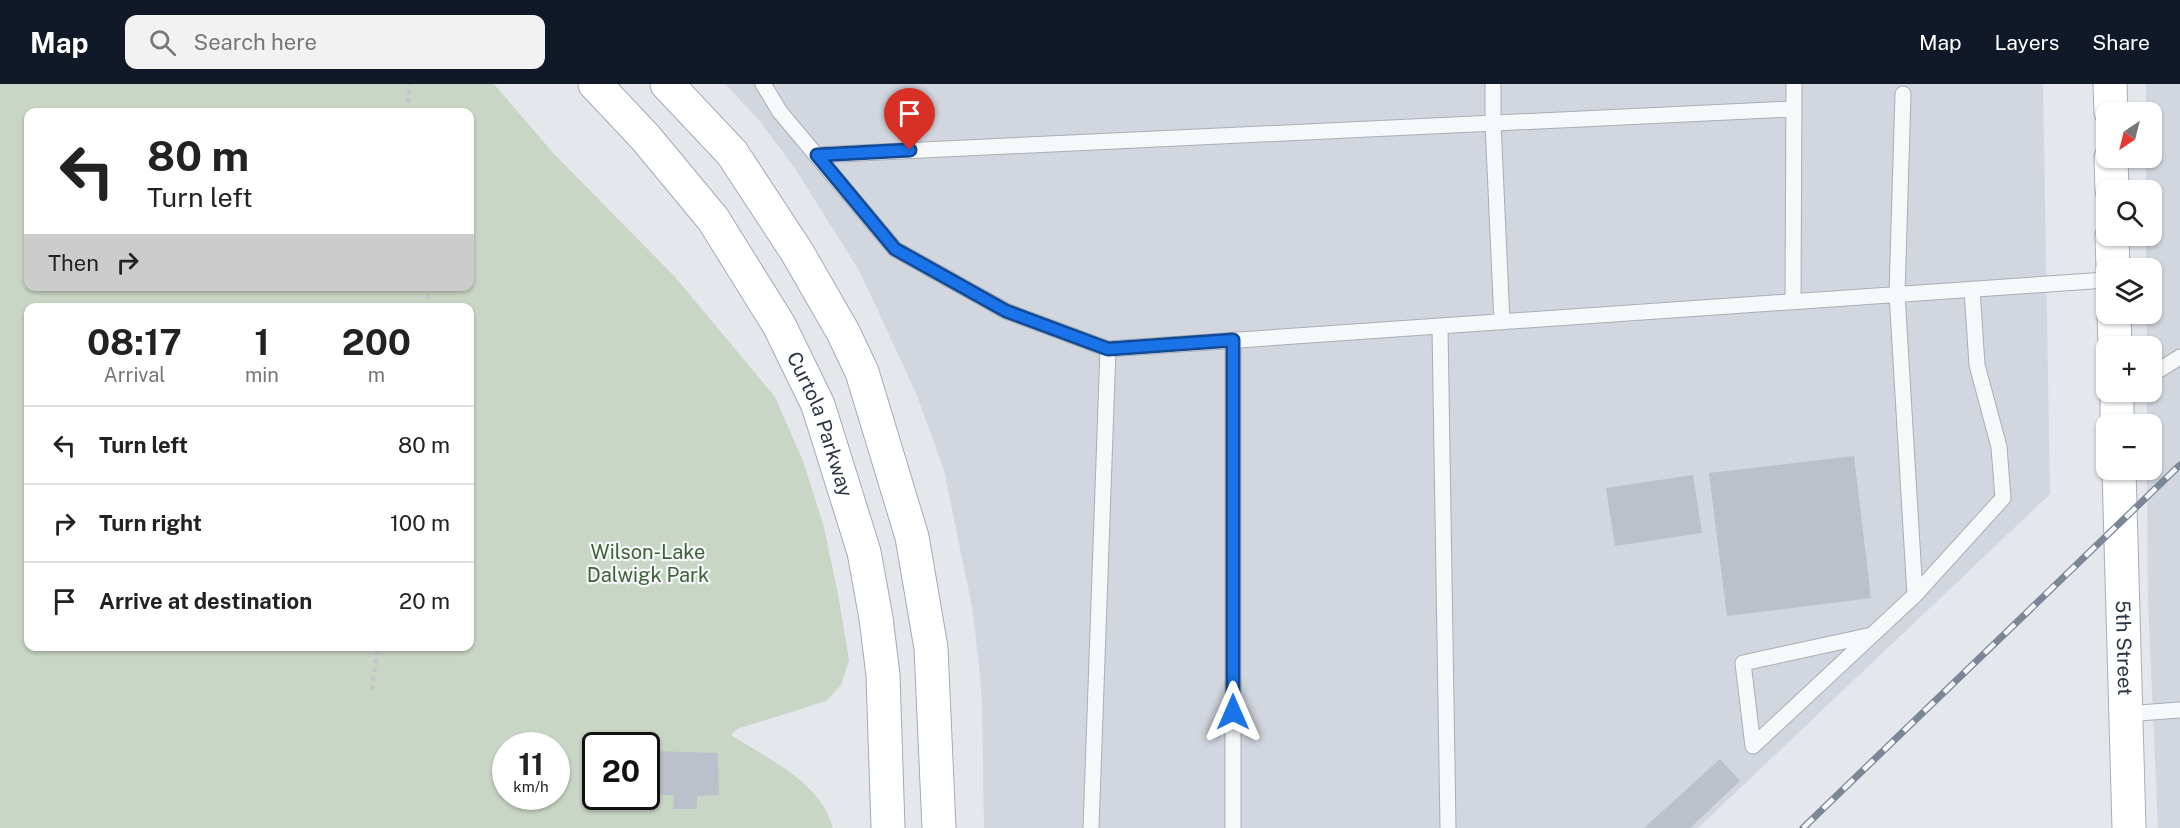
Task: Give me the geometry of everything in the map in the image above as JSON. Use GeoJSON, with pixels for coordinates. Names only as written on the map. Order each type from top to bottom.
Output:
{"type":"FeatureCollection","features":[{"type":"Feature","properties":{"kind":"main road","name":"Curtola Parkway"},"geometry":{"type":"LineString","coordinates":[[595,84],[645,137],[713,219],[779,325],[818,405],[864,552],[876,618],[883,675],[888,828]]}},
{"type":"Feature","properties":{"kind":"main road"},"geometry":{"type":"LineString","coordinates":[[667,84],[732,153],[797,252],[843,332],[862,372],[912,537],[931,648],[939,828]]}},
{"type":"Feature","properties":{"kind":"main road"},"geometry":{"type":"LineString","coordinates":[[2110,84],[2111,102]]}},
{"type":"Feature","properties":{"kind":"main road","name":"5th Street"},"geometry":{"type":"LineString","coordinates":[[2119,480],[2129,828]]}},
{"type":"Feature","properties":{"kind":"lane"},"geometry":{"type":"LineString","coordinates":[[764,84],[780,112],[895,249],[1006,311],[1108,349],[2096,281]]}},
{"type":"Feature","properties":{"kind":"lane"},"geometry":{"type":"LineString","coordinates":[[1493,84],[1502,322]]}},
{"type":"Feature","properties":{"kind":"lane"},"geometry":{"type":"LineString","coordinates":[[1793,301],[1794,84]]}},
{"type":"Feature","properties":{"kind":"lane"},"geometry":{"type":"LineString","coordinates":[[1904,94],[1897,294],[1915,595]]}},
{"type":"Feature","properties":{"kind":"lane"},"geometry":{"type":"LineString","coordinates":[[817,155],[1793,109]]}},
{"type":"Feature","properties":{"kind":"lane"},"geometry":{"type":"LineString","coordinates":[[1872,635],[1743,663],[1753,746],[1915,595],[2003,498],[2000,447],[1977,365],[1972,289]]}},
{"type":"Feature","properties":{"kind":"lane"},"geometry":{"type":"LineString","coordinates":[[1440,326],[1448,828]]}},
{"type":"Feature","properties":{"kind":"lane"},"geometry":{"type":"LineString","coordinates":[[1233,340],[1233,828]]}},
{"type":"Feature","properties":{"kind":"lane"},"geometry":{"type":"LineString","coordinates":[[1091,828],[1108,349]]}},
{"type":"Feature","properties":{"kind":"lane"},"geometry":{"type":"LineString","coordinates":[[2162,368],[2180,357]]}},
{"type":"Feature","properties":{"kind":"lane"},"geometry":{"type":"LineString","coordinates":[[2125,714],[2180,710]]}},
{"type":"Feature","properties":{"kind":"path"},"geometry":{"type":"LineString","coordinates":[[407,108],[410,84]]}},
{"type":"Feature","properties":{"kind":"path"},"geometry":{"type":"LineString","coordinates":[[372,690],[377,651]]}},
{"type":"Feature","properties":{"kind":"shaded area"},"geometry":{"type":"Polygon","coordinates":[[[725,84],[2043,84],[2050,494],[1698,828],[984,828],[982,701],[979,664],[972,607],[944,470],[916,393],[860,272],[796,170],[759,120],[725,84]]]}},
{"type":"Feature","properties":{"kind":"shaded area"},"geometry":{"type":"Polygon","coordinates":[[[2146,84],[2180,84],[2180,828],[2158,828],[2148,599],[2147,480],[2162,480],[2162,414],[2147,414],[2147,402],[2162,402],[2162,336],[2147,336],[2147,324],[2162,324],[2162,258],[2146,258],[2146,246],[2162,246],[2162,180],[2146,180],[2146,168],[2162,168],[2162,102],[2146,102],[2146,84]]]}},
{"type":"Feature","properties":{"kind":"green space","name":"Wilson-Lake Dalwigk Park"},"geometry":{"type":"Polygon","coordinates":[[[0,84],[494,84],[554,154],[675,277],[775,397],[803,461],[824,527],[849,660],[841,685],[826,701],[737,729],[731,735],[791,773],[817,797],[827,812],[833,828],[0,828],[0,84]]]}},
{"type":"Feature","properties":{"kind":"building"},"geometry":{"type":"Polygon","coordinates":[[[1854,456],[1871,598],[1727,616],[1709,473],[1854,456]]]}},
{"type":"Feature","properties":{"kind":"building"},"geometry":{"type":"Polygon","coordinates":[[[1693,475],[1702,533],[1615,546],[1606,488],[1693,475]]]}},
{"type":"Feature","properties":{"kind":"building"},"geometry":{"type":"Polygon","coordinates":[[[660,751],[718,753],[719,795],[697,796],[697,809],[673,809],[674,795],[660,795],[660,751]]]}},
{"type":"Feature","properties":{"kind":"building"},"geometry":{"type":"Polygon","coordinates":[[[1720,759],[1740,781],[1690,828],[1644,828],[1720,759]]]}},
{"type":"Feature","properties":{"kind":"railway"},"geometry":{"type":"LineString","coordinates":[[1803,828],[2180,465]]}},
{"type":"Feature","properties":{"kind":"route"},"geometry":{"type":"LineString","coordinates":[[910,150],[817,155],[895,249],[1006,311],[1108,349],[1233,340],[1233,712]]}}]}
